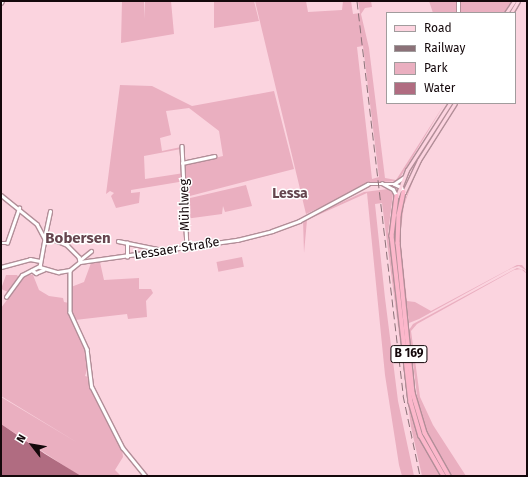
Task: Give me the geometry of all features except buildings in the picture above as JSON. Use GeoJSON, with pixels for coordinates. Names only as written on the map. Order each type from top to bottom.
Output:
{"type":"FeatureCollection","features":[{"type":"Feature","properties":{"kind":"highway","name":"B 169"},"geometry":{"type":"LineString","coordinates":[[404,192],[399,215],[398,243],[413,393],[425,434],[448,476]]}},
{"type":"Feature","properties":{"kind":"highway","name":"B 169"},"geometry":{"type":"LineString","coordinates":[[397,196],[392,236],[411,402],[421,436],[444,476]]}},
{"type":"Feature","properties":{"kind":"main road"},"geometry":{"type":"LineString","coordinates":[[507,12],[514,1]]}},
{"type":"Feature","properties":{"kind":"main road"},"geometry":{"type":"LineString","coordinates":[[512,12],[518,1]]}},
{"type":"Feature","properties":{"kind":"main road","name":"B 169"},"geometry":{"type":"LineString","coordinates":[[397,196],[403,178],[449,104]]}},
{"type":"Feature","properties":{"kind":"main road","name":"B 169"},"geometry":{"type":"LineString","coordinates":[[404,192],[419,160],[454,104]]}},
{"type":"Feature","properties":{"kind":"street"},"geometry":{"type":"LineString","coordinates":[[458,1],[458,12]]}},
{"type":"Feature","properties":{"kind":"street","name":"Mühlweg"},"geometry":{"type":"LineString","coordinates":[[182,146],[182,163],[186,182],[184,228],[187,247]]}},
{"type":"Feature","properties":{"kind":"street","name":"Mühlweg"},"geometry":{"type":"LineString","coordinates":[[182,163],[214,156]]}},
{"type":"Feature","properties":{"kind":"street"},"geometry":{"type":"LineString","coordinates":[[394,184],[403,178]]}},
{"type":"Feature","properties":{"kind":"street"},"geometry":{"type":"LineString","coordinates":[[381,183],[393,189],[397,196]]}},
{"type":"Feature","properties":{"kind":"street","name":"Lessaer Straße"},"geometry":{"type":"LineString","coordinates":[[80,261],[159,252],[272,231],[314,213],[365,185],[381,183],[400,186]]}},
{"type":"Feature","properties":{"kind":"street"},"geometry":{"type":"LineString","coordinates":[[400,186],[404,192]]}},
{"type":"Feature","properties":{"kind":"street"},"geometry":{"type":"LineString","coordinates":[[1,195],[35,220],[45,236],[67,245],[80,261]]}},
{"type":"Feature","properties":{"kind":"street"},"geometry":{"type":"LineString","coordinates":[[1,243],[7,242],[19,208]]}},
{"type":"Feature","properties":{"kind":"street"},"geometry":{"type":"LineString","coordinates":[[41,268],[40,261],[50,212]]}},
{"type":"Feature","properties":{"kind":"street"},"geometry":{"type":"LineString","coordinates":[[118,241],[158,249],[159,252]]}},
{"type":"Feature","properties":{"kind":"street"},"geometry":{"type":"LineString","coordinates":[[127,243],[127,256]]}},
{"type":"Feature","properties":{"kind":"street"},"geometry":{"type":"LineString","coordinates":[[6,297],[22,275],[32,270],[41,268],[70,270],[92,251]]}},
{"type":"Feature","properties":{"kind":"street"},"geometry":{"type":"LineString","coordinates":[[1,267],[30,259],[40,261]]}},
{"type":"Feature","properties":{"kind":"street"},"geometry":{"type":"LineString","coordinates":[[32,270],[36,273],[41,268]]}},
{"type":"Feature","properties":{"kind":"street"},"geometry":{"type":"LineString","coordinates":[[70,270],[70,312],[88,350],[92,387],[123,448],[146,476]]}},
{"type":"Feature","properties":{"kind":"green space"},"geometry":{"type":"Polygon","coordinates":[[[122,1],[144,1],[145,19],[145,1],[171,1],[174,34],[121,43],[122,1]]]}},
{"type":"Feature","properties":{"kind":"green space"},"geometry":{"type":"Polygon","coordinates":[[[214,1],[254,1],[259,21],[214,28],[214,1]]]}},
{"type":"Feature","properties":{"kind":"green space"},"geometry":{"type":"Polygon","coordinates":[[[255,1],[306,1],[308,12],[342,10],[343,1],[351,1],[353,14],[360,13],[358,1],[371,1],[372,7],[365,8],[361,14],[369,48],[385,178],[396,180],[444,104],[398,181],[366,183],[347,195],[306,214],[255,1]],[[363,46],[357,47],[372,179],[379,177],[363,46]]]}},
{"type":"Feature","properties":{"kind":"green space"},"geometry":{"type":"Polygon","coordinates":[[[429,1],[456,1],[456,12],[433,12],[429,1]]]}},
{"type":"Feature","properties":{"kind":"green space"},"geometry":{"type":"Polygon","coordinates":[[[459,1],[512,1],[512,12],[459,12],[459,1]]]}},
{"type":"Feature","properties":{"kind":"green space"},"geometry":{"type":"Polygon","coordinates":[[[120,85],[152,86],[192,106],[274,91],[294,169],[186,197],[185,165],[223,156],[219,131],[189,108],[166,111],[171,135],[160,138],[162,151],[181,147],[181,149],[144,156],[145,179],[184,173],[185,181],[131,190],[131,193],[140,192],[139,203],[116,208],[111,196],[114,193],[110,191],[106,194],[120,85]]]}},
{"type":"Feature","properties":{"kind":"green space"},"geometry":{"type":"Polygon","coordinates":[[[455,104],[417,170],[404,205],[400,236],[407,301],[415,302],[431,311],[517,265],[522,265],[527,271],[519,266],[512,268],[409,323],[399,248],[400,220],[403,205],[419,163],[455,104]]]}},
{"type":"Feature","properties":{"kind":"green space"},"geometry":{"type":"Polygon","coordinates":[[[246,185],[252,206],[225,212],[223,206],[222,214],[185,219],[186,199],[246,185]]]}},
{"type":"Feature","properties":{"kind":"green space"},"geometry":{"type":"Polygon","coordinates":[[[388,189],[393,194],[388,233],[407,395],[419,436],[441,476],[422,476],[411,427],[382,203],[375,204],[385,298],[398,401],[414,476],[402,476],[399,465],[385,375],[367,193],[307,220],[304,253],[303,220],[364,192],[388,189]]]}},
{"type":"Feature","properties":{"kind":"green space"},"geometry":{"type":"Polygon","coordinates":[[[242,257],[244,267],[218,272],[216,262],[242,257]]]}},
{"type":"Feature","properties":{"kind":"green space"},"geometry":{"type":"Polygon","coordinates":[[[100,262],[104,280],[139,278],[139,289],[151,289],[153,293],[146,301],[147,317],[128,319],[127,314],[75,320],[71,311],[71,287],[84,282],[91,263],[100,262]]]}},
{"type":"Feature","properties":{"kind":"green space"},"geometry":{"type":"Polygon","coordinates":[[[517,268],[521,269],[514,270],[417,324],[411,331],[420,397],[433,425],[466,476],[450,476],[429,438],[419,412],[409,330],[413,324],[517,268]]]}},
{"type":"Feature","properties":{"kind":"green space"},"geometry":{"type":"Polygon","coordinates":[[[26,274],[33,275],[39,290],[49,296],[63,298],[64,302],[69,303],[70,312],[87,349],[88,367],[85,376],[89,377],[122,448],[123,457],[115,470],[121,476],[78,475],[1,424],[1,397],[78,443],[1,396],[1,308],[26,274]]]}},
{"type":"Feature","properties":{"kind":"green space"},"geometry":{"type":"Polygon","coordinates":[[[6,275],[17,275],[19,278],[8,292],[1,289],[6,275]]]}},
{"type":"Feature","properties":{"kind":"water"},"geometry":{"type":"Polygon","coordinates":[[[1,424],[45,454],[81,476],[1,476],[1,424]]]}},
{"type":"Feature","properties":{"kind":"railway"},"geometry":{"type":"LineString","coordinates":[[357,1],[403,395],[420,476]]}},
{"type":"Feature","properties":{"kind":"district","name":"Lessa"},"geometry":{"type":"Point","coordinates":[290,194]}},
{"type":"Feature","properties":{"kind":"district","name":"Bobersen"},"geometry":{"type":"Point","coordinates":[78,239]}}]}
